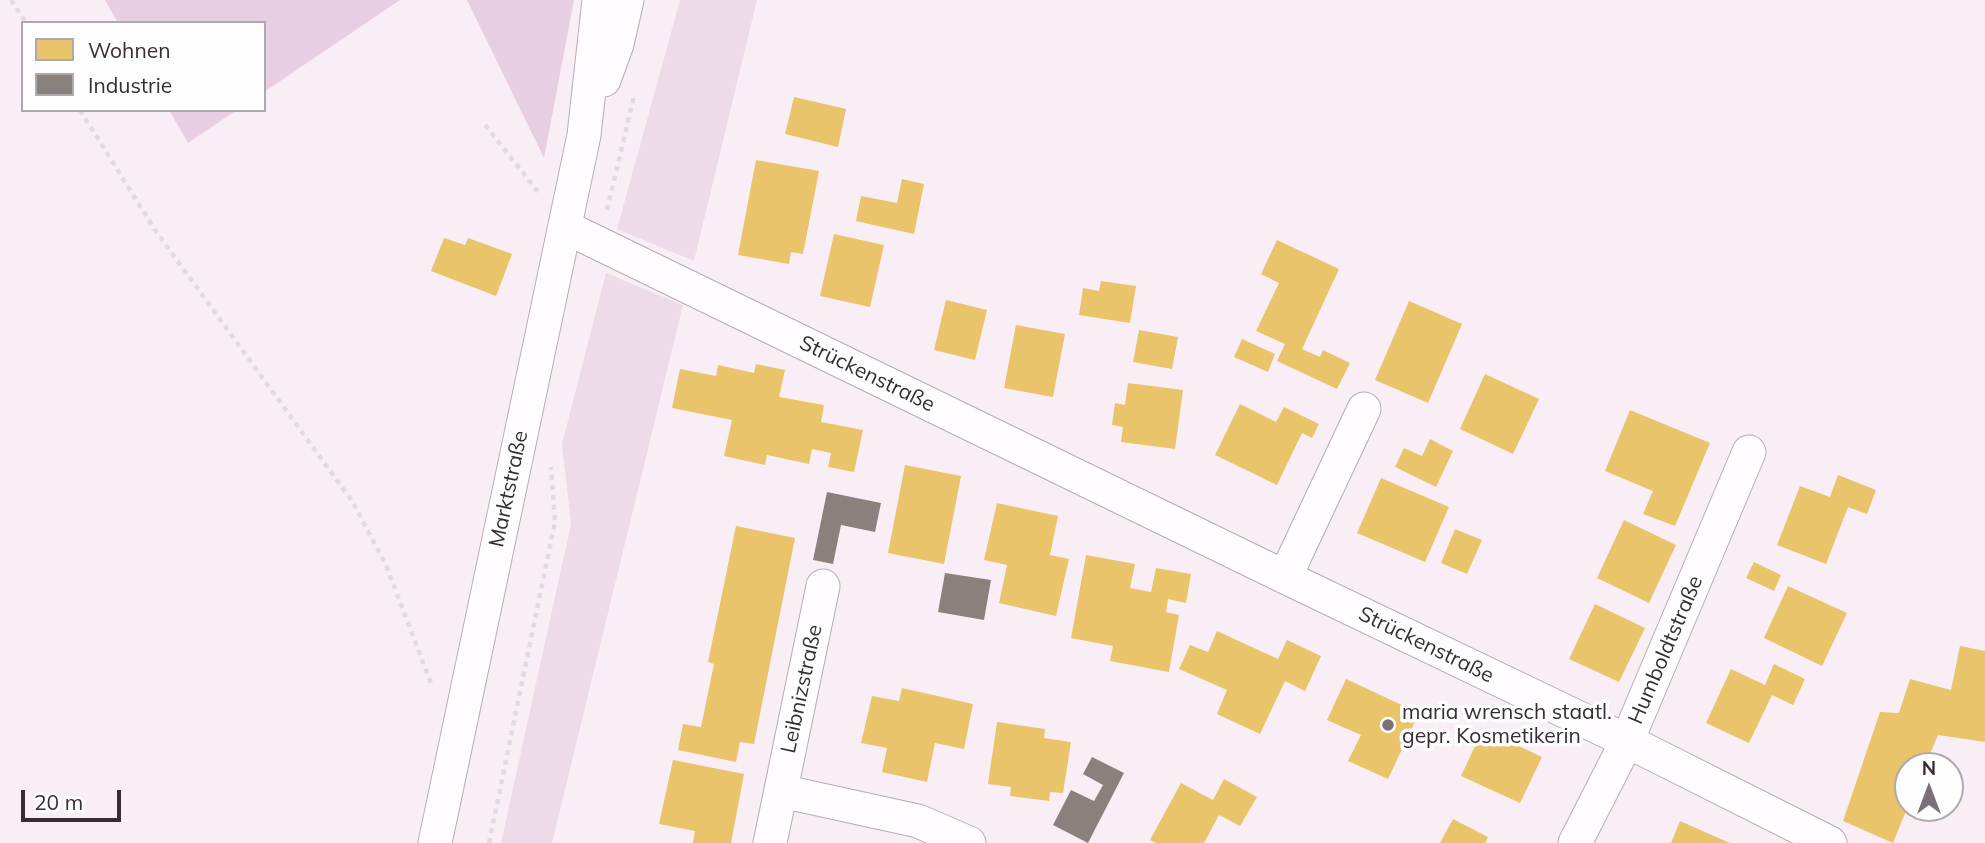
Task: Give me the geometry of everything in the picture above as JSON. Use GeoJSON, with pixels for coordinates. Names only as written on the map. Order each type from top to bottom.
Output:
{"type":"FeatureCollection","features":[{"type":"Feature","properties":{"kind":"street","name":"Marktstraße"},"geometry":{"type":"LineString","coordinates":[[435,843],[584,135],[599,0]]}},
{"type":"Feature","properties":{"kind":"street","name":"Marktstraße"},"geometry":{"type":"LineString","coordinates":[[584,135],[617,44],[627,0]]}},
{"type":"Feature","properties":{"kind":"street","name":"Strückenstraße"},"geometry":{"type":"LineString","coordinates":[[565,227],[1628,741],[1830,843]]}},
{"type":"Feature","properties":{"kind":"street"},"geometry":{"type":"LineString","coordinates":[[1285,577],[1364,409]]}},
{"type":"Feature","properties":{"kind":"street","name":"Humboldtstraße"},"geometry":{"type":"LineString","coordinates":[[1575,843],[1628,741],[1749,452]]}},
{"type":"Feature","properties":{"kind":"street","name":"Leibnizstraße"},"geometry":{"type":"LineString","coordinates":[[770,843],[823,586]]}},
{"type":"Feature","properties":{"kind":"street"},"geometry":{"type":"LineString","coordinates":[[781,791],[918,821],[969,843]]}},
{"type":"Feature","properties":{"kind":"path"},"geometry":{"type":"LineString","coordinates":[[11,0],[25,21]]}},
{"type":"Feature","properties":{"kind":"path"},"geometry":{"type":"LineString","coordinates":[[81,112],[155,230],[352,501],[386,565],[435,694]]}},
{"type":"Feature","properties":{"kind":"path"},"geometry":{"type":"LineString","coordinates":[[485,125],[565,227]]}},
{"type":"Feature","properties":{"kind":"path"},"geometry":{"type":"LineString","coordinates":[[489,843],[555,522],[550,460]]}},
{"type":"Feature","properties":{"kind":"shaded area"},"geometry":{"type":"Polygon","coordinates":[[[105,0],[400,0],[266,91],[266,21],[117,21],[105,0]]]}},
{"type":"Feature","properties":{"kind":"shaded area"},"geometry":{"type":"Polygon","coordinates":[[[467,0],[574,0],[544,158],[467,0]]]}},
{"type":"Feature","properties":{"kind":"shaded area"},"geometry":{"type":"Polygon","coordinates":[[[680,0],[757,0],[694,261],[617,229],[680,0]]]}},
{"type":"Feature","properties":{"kind":"shaded area"},"geometry":{"type":"Polygon","coordinates":[[[170,112],[234,112],[188,143],[170,112]]]}},
{"type":"Feature","properties":{"kind":"shaded area"},"geometry":{"type":"Polygon","coordinates":[[[606,273],[683,305],[552,843],[501,843],[571,524],[562,444],[606,273]]]}},
{"type":"Feature","properties":{"kind":"building: Wohnen"},"geometry":{"type":"Polygon","coordinates":[[[794,97],[846,109],[838,147],[785,134],[794,97]]]}},
{"type":"Feature","properties":{"kind":"building: Wohnen"},"geometry":{"type":"Polygon","coordinates":[[[756,160],[819,171],[803,254],[791,252],[789,264],[738,255],[756,160]]]}},
{"type":"Feature","properties":{"kind":"building: Wohnen"},"geometry":{"type":"Polygon","coordinates":[[[902,179],[924,184],[914,234],[856,221],[861,196],[897,203],[902,179]]]}},
{"type":"Feature","properties":{"kind":"building: Wohnen"},"geometry":{"type":"Polygon","coordinates":[[[834,234],[884,245],[870,307],[820,296],[834,234]]]}},
{"type":"Feature","properties":{"kind":"building: Wohnen"},"geometry":{"type":"Polygon","coordinates":[[[444,238],[465,245],[468,238],[512,254],[496,296],[431,271],[444,238]]]}},
{"type":"Feature","properties":{"kind":"building: Wohnen"},"geometry":{"type":"Polygon","coordinates":[[[1277,240],[1339,269],[1302,349],[1320,357],[1323,350],[1350,363],[1337,389],[1277,361],[1285,344],[1256,331],[1279,283],[1261,274],[1277,240]]]}},
{"type":"Feature","properties":{"kind":"building: Wohnen"},"geometry":{"type":"Polygon","coordinates":[[[1101,281],[1136,286],[1130,323],[1079,315],[1083,288],[1099,291],[1101,281]]]}},
{"type":"Feature","properties":{"kind":"building: Wohnen"},"geometry":{"type":"Polygon","coordinates":[[[946,300],[987,310],[975,360],[934,350],[946,300]]]}},
{"type":"Feature","properties":{"kind":"building: Wohnen"},"geometry":{"type":"Polygon","coordinates":[[[1409,301],[1462,324],[1428,403],[1375,380],[1409,301]]]}},
{"type":"Feature","properties":{"kind":"building: Wohnen"},"geometry":{"type":"Polygon","coordinates":[[[1016,325],[1065,334],[1053,397],[1004,388],[1016,325]]]}},
{"type":"Feature","properties":{"kind":"building: Wohnen"},"geometry":{"type":"Polygon","coordinates":[[[1139,330],[1178,337],[1172,369],[1133,362],[1139,330]]]}},
{"type":"Feature","properties":{"kind":"building: Wohnen"},"geometry":{"type":"Polygon","coordinates":[[[1242,339],[1275,354],[1268,372],[1234,357],[1242,339]]]}},
{"type":"Feature","properties":{"kind":"building: Wohnen"},"geometry":{"type":"Polygon","coordinates":[[[756,364],[785,370],[779,397],[824,405],[821,422],[863,430],[854,472],[828,467],[831,453],[812,449],[809,464],[767,455],[765,465],[724,456],[732,420],[672,408],[680,369],[716,376],[718,365],[754,373],[756,364]]]}},
{"type":"Feature","properties":{"kind":"building: Wohnen"},"geometry":{"type":"Polygon","coordinates":[[[1485,374],[1539,399],[1513,454],[1460,429],[1485,374]]]}},
{"type":"Feature","properties":{"kind":"building: Wohnen"},"geometry":{"type":"Polygon","coordinates":[[[1128,383],[1183,390],[1175,449],[1121,442],[1123,427],[1112,425],[1115,403],[1125,405],[1128,383]]]}},
{"type":"Feature","properties":{"kind":"building: Wohnen"},"geometry":{"type":"Polygon","coordinates":[[[1240,404],[1276,422],[1284,407],[1319,424],[1312,438],[1302,433],[1277,485],[1215,455],[1240,404]]]}},
{"type":"Feature","properties":{"kind":"building: Wohnen"},"geometry":{"type":"Polygon","coordinates":[[[1630,410],[1710,443],[1675,526],[1643,514],[1653,491],[1605,471],[1630,410]]]}},
{"type":"Feature","properties":{"kind":"building: Wohnen"},"geometry":{"type":"Polygon","coordinates":[[[1430,439],[1453,451],[1436,487],[1395,467],[1404,448],[1422,456],[1430,439]]]}},
{"type":"Feature","properties":{"kind":"building: Wohnen"},"geometry":{"type":"Polygon","coordinates":[[[905,465],[961,476],[944,564],[888,553],[905,465]]]}},
{"type":"Feature","properties":{"kind":"building: Wohnen"},"geometry":{"type":"Polygon","coordinates":[[[1838,475],[1876,490],[1867,514],[1848,507],[1826,564],[1777,545],[1800,486],[1830,497],[1838,475]]]}},
{"type":"Feature","properties":{"kind":"building: Wohnen"},"geometry":{"type":"Polygon","coordinates":[[[1381,478],[1449,507],[1425,562],[1357,533],[1381,478]]]}},
{"type":"Feature","properties":{"kind":"building: Wohnen"},"geometry":{"type":"Polygon","coordinates":[[[997,503],[1058,516],[1050,555],[1069,559],[1056,616],[999,603],[1007,565],[984,560],[997,503]]]}},
{"type":"Feature","properties":{"kind":"building: Wohnen"},"geometry":{"type":"Polygon","coordinates":[[[1624,520],[1676,545],[1649,603],[1597,578],[1624,520]]]}},
{"type":"Feature","properties":{"kind":"building: Wohnen"},"geometry":{"type":"Polygon","coordinates":[[[736,526],[795,538],[754,744],[740,742],[736,762],[678,750],[683,724],[701,727],[714,664],[708,662],[736,526]]]}},
{"type":"Feature","properties":{"kind":"building: Wohnen"},"geometry":{"type":"Polygon","coordinates":[[[1455,529],[1482,540],[1467,574],[1441,563],[1455,529]]]}},
{"type":"Feature","properties":{"kind":"building: Wohnen"},"geometry":{"type":"Polygon","coordinates":[[[1086,555],[1135,564],[1130,588],[1151,592],[1156,568],[1191,574],[1186,603],[1168,599],[1166,612],[1179,615],[1169,672],[1110,661],[1113,646],[1071,638],[1086,555]]]}},
{"type":"Feature","properties":{"kind":"building: Wohnen"},"geometry":{"type":"Polygon","coordinates":[[[1754,562],[1781,575],[1774,591],[1746,578],[1754,562]]]}},
{"type":"Feature","properties":{"kind":"building: Wohnen"},"geometry":{"type":"Polygon","coordinates":[[[1788,586],[1847,613],[1822,666],[1764,638],[1788,586]]]}},
{"type":"Feature","properties":{"kind":"building: Wohnen"},"geometry":{"type":"Polygon","coordinates":[[[1595,604],[1645,628],[1619,682],[1569,659],[1595,604]]]}},
{"type":"Feature","properties":{"kind":"building: Wohnen"},"geometry":{"type":"Polygon","coordinates":[[[1217,631],[1278,659],[1287,640],[1321,656],[1305,691],[1285,681],[1260,734],[1217,714],[1227,690],[1179,669],[1190,645],[1208,652],[1217,631]]]}},
{"type":"Feature","properties":{"kind":"building: Wohnen"},"geometry":{"type":"Polygon","coordinates":[[[1960,646],[1985,651],[1985,742],[1938,735],[1931,752],[1894,752],[1894,822],[1902,822],[1893,843],[1843,821],[1880,712],[1899,713],[1910,679],[1951,690],[1960,646]]]}},
{"type":"Feature","properties":{"kind":"building: Wohnen"},"geometry":{"type":"Polygon","coordinates":[[[1774,664],[1805,679],[1793,705],[1772,695],[1749,743],[1706,723],[1731,669],[1765,685],[1774,664]]]}},
{"type":"Feature","properties":{"kind":"building: Wohnen"},"geometry":{"type":"Polygon","coordinates":[[[1346,679],[1419,713],[1388,779],[1348,761],[1361,735],[1327,720],[1346,679]]]}},
{"type":"Feature","properties":{"kind":"building: Wohnen"},"geometry":{"type":"Polygon","coordinates":[[[902,688],[973,704],[964,749],[935,743],[927,782],[882,772],[887,748],[861,743],[872,696],[899,701],[902,688]]]}},
{"type":"Feature","properties":{"kind":"building: Wohnen"},"geometry":{"type":"Polygon","coordinates":[[[997,722],[1045,729],[1044,738],[1071,742],[1063,793],[1050,792],[1049,801],[1010,796],[1011,787],[988,784],[997,722]]]}},
{"type":"Feature","properties":{"kind":"building: Wohnen"},"geometry":{"type":"Polygon","coordinates":[[[1483,729],[1542,757],[1520,803],[1461,776],[1483,729]]]}},
{"type":"Feature","properties":{"kind":"building: Wohnen"},"geometry":{"type":"Polygon","coordinates":[[[673,760],[744,774],[731,843],[693,843],[695,831],[659,824],[673,760]]]}},
{"type":"Feature","properties":{"kind":"building: Wohnen"},"geometry":{"type":"Polygon","coordinates":[[[1224,779],[1257,797],[1240,826],[1219,815],[1204,843],[1156,843],[1150,840],[1181,783],[1213,800],[1224,779]]]}},
{"type":"Feature","properties":{"kind":"building: Wohnen"},"geometry":{"type":"Polygon","coordinates":[[[1453,819],[1488,837],[1485,843],[1440,843],[1453,819]]]}},
{"type":"Feature","properties":{"kind":"building: Wohnen"},"geometry":{"type":"Polygon","coordinates":[[[1680,821],[1730,843],[1671,843],[1680,821]]]}},
{"type":"Feature","properties":{"kind":"building: Industrie"},"geometry":{"type":"Polygon","coordinates":[[[827,492],[881,503],[875,532],[841,525],[833,564],[813,560],[827,492]]]}},
{"type":"Feature","properties":{"kind":"building: Industrie"},"geometry":{"type":"Polygon","coordinates":[[[945,573],[991,580],[984,620],[938,612],[945,573]]]}},
{"type":"Feature","properties":{"kind":"building: Industrie"},"geometry":{"type":"Polygon","coordinates":[[[1092,757],[1124,773],[1088,843],[1053,825],[1071,790],[1094,801],[1103,785],[1083,774],[1092,757]]]}},
{"type":"Feature","properties":{"kind":"place","name":"maria wrensch staatl. gepr. Kosmetikerin"},"geometry":{"type":"Point","coordinates":[1388,725]}}]}
